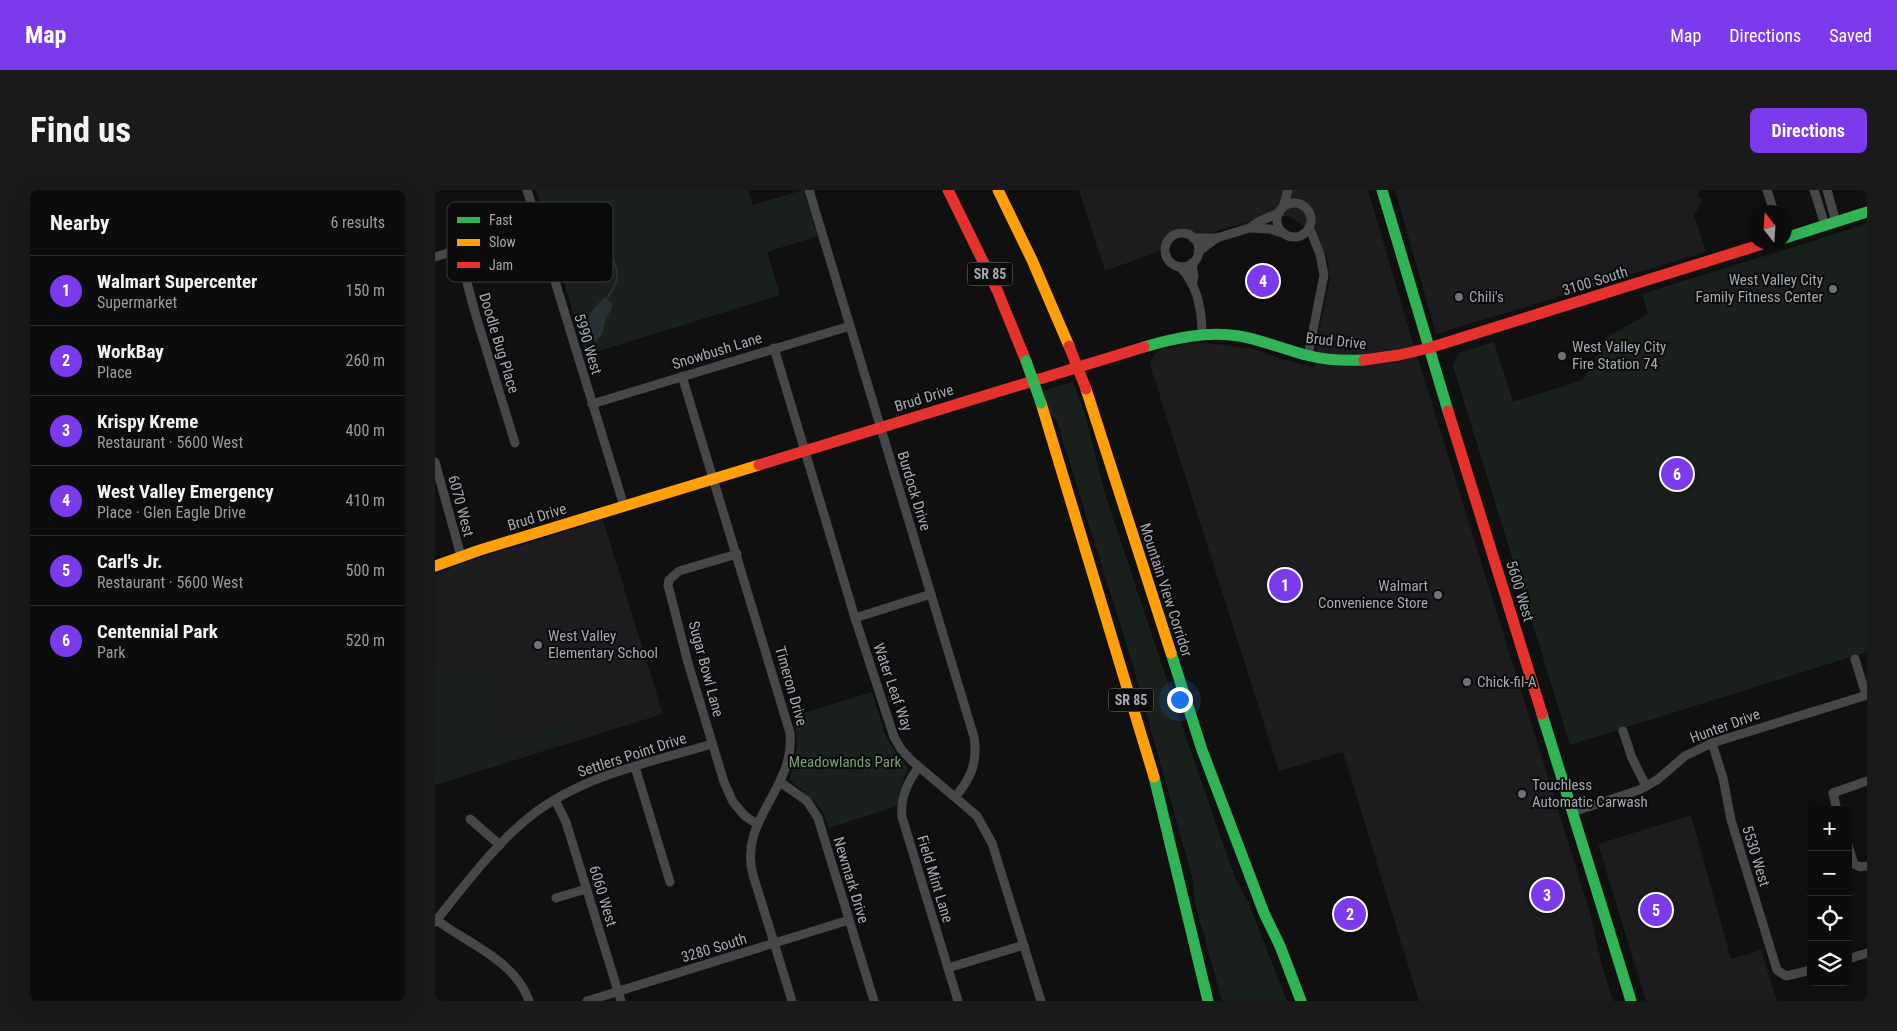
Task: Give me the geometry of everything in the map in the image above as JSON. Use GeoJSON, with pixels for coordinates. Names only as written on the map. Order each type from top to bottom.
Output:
{"type":"FeatureCollection","features":[{"type":"Feature","properties":{"kind":"main road"},"geometry":{"type":"LineString","coordinates":[[940,190],[1012,325]]}},
{"type":"Feature","properties":{"kind":"main road","name":"SR 85"},"geometry":{"type":"LineString","coordinates":[[948,190],[983,260],[1012,325],[1041,403],[1156,784],[1208,1001]]}},
{"type":"Feature","properties":{"kind":"main road","name":"Mountain View Corridor"},"geometry":{"type":"LineString","coordinates":[[998,190],[1033,260],[1086,389],[1164,636],[1211,775],[1264,913],[1280,946],[1301,1001]]}},
{"type":"Feature","properties":{"kind":"main road","name":"5600 West"},"geometry":{"type":"LineString","coordinates":[[1383,190],[1429,348],[1631,1001]]}},
{"type":"Feature","properties":{"kind":"main road"},"geometry":{"type":"LineString","coordinates":[[1792,236],[1867,212]]}},
{"type":"Feature","properties":{"kind":"main road","name":"3100 South"},"geometry":{"type":"LineString","coordinates":[[1429,348],[1747,249]]}},
{"type":"Feature","properties":{"kind":"main road","name":"Brud Drive"},"geometry":{"type":"LineString","coordinates":[[435,566],[461,556],[1171,339],[1202,334],[1227,334],[1245,337],[1308,356],[1342,360],[1387,359],[1429,348]]}},
{"type":"Feature","properties":{"kind":"street","name":"Burdock Drive"},"geometry":{"type":"LineString","coordinates":[[809,190],[971,724],[976,747],[974,768],[966,785],[955,797]]}},
{"type":"Feature","properties":{"kind":"street"},"geometry":{"type":"LineString","coordinates":[[1286,234],[1278,225],[1288,190]]}},
{"type":"Feature","properties":{"kind":"street"},"geometry":{"type":"LineString","coordinates":[[1293,190],[1301,205],[1310,215],[1309,227],[1323,266],[1324,278],[1308,356]]}},
{"type":"Feature","properties":{"kind":"street"},"geometry":{"type":"LineString","coordinates":[[1767,190],[1772,205]]}},
{"type":"Feature","properties":{"kind":"street"},"geometry":{"type":"LineString","coordinates":[[1814,190],[1825,225]]}},
{"type":"Feature","properties":{"kind":"street"},"geometry":{"type":"LineString","coordinates":[[1827,190],[1836,222]]}},
{"type":"Feature","properties":{"kind":"street"},"geometry":{"type":"LineString","coordinates":[[1192,263],[1180,267],[1173,265],[1168,260],[1165,254],[1166,244],[1172,236],[1186,234],[1193,238],[1217,238],[1249,228],[1292,203],[1301,205]]}},
{"type":"Feature","properties":{"kind":"street"},"geometry":{"type":"LineString","coordinates":[[1249,228],[1270,229],[1295,236],[1301,234],[1309,227]]}},
{"type":"Feature","properties":{"kind":"street"},"geometry":{"type":"LineString","coordinates":[[1301,234],[1315,243]]}},
{"type":"Feature","properties":{"kind":"street"},"geometry":{"type":"LineString","coordinates":[[1193,238],[1198,252]]}},
{"type":"Feature","properties":{"kind":"street"},"geometry":{"type":"LineString","coordinates":[[1192,284],[1194,277],[1192,263],[1198,252],[1217,238]]}},
{"type":"Feature","properties":{"kind":"street"},"geometry":{"type":"LineString","coordinates":[[435,257],[447,253]]}},
{"type":"Feature","properties":{"kind":"street"},"geometry":{"type":"LineString","coordinates":[[1180,267],[1192,284],[1202,316],[1202,334]]}},
{"type":"Feature","properties":{"kind":"street","name":"Doodle Bug Place"},"geometry":{"type":"LineString","coordinates":[[467,282],[515,443]]}},
{"type":"Feature","properties":{"kind":"street","name":"5990 West"},"geometry":{"type":"LineString","coordinates":[[554,282],[624,506]]}},
{"type":"Feature","properties":{"kind":"street","name":"Snowbush Lane"},"geometry":{"type":"LineString","coordinates":[[592,404],[850,326]]}},
{"type":"Feature","properties":{"kind":"street","name":"Water Leaf Way"},"geometry":{"type":"LineString","coordinates":[[774,348],[855,618],[894,736],[905,754],[977,816],[990,837],[1041,1001]]}},
{"type":"Feature","properties":{"kind":"street","name":"Timeron Drive"},"geometry":{"type":"LineString","coordinates":[[682,376],[789,726],[791,740],[787,767],[757,824],[751,840],[750,861],[792,1001]]}},
{"type":"Feature","properties":{"kind":"street","name":"6070 West"},"geometry":{"type":"LineString","coordinates":[[435,462],[461,556]]}},
{"type":"Feature","properties":{"kind":"street","name":"Sugar Bowl Lane"},"geometry":{"type":"LineString","coordinates":[[737,554],[679,571],[669,580],[668,585],[688,664],[724,782],[733,802],[745,816],[757,824]]}},
{"type":"Feature","properties":{"kind":"street"},"geometry":{"type":"LineString","coordinates":[[855,618],[931,594]]}},
{"type":"Feature","properties":{"kind":"street"},"geometry":{"type":"LineString","coordinates":[[1855,659],[1867,695]]}},
{"type":"Feature","properties":{"kind":"street","name":"Hunter Drive"},"geometry":{"type":"LineString","coordinates":[[1573,812],[1626,795],[1646,786],[1662,776],[1685,756],[1711,743],[1867,695]]}},
{"type":"Feature","properties":{"kind":"street"},"geometry":{"type":"LineString","coordinates":[[1623,731],[1632,758],[1646,786]]}},
{"type":"Feature","properties":{"kind":"street","name":"5530 West"},"geometry":{"type":"LineString","coordinates":[[1711,743],[1723,778],[1731,820],[1776,966],[1781,974],[1789,976],[1807,971]]}},
{"type":"Feature","properties":{"kind":"street","name":"Settlers Point Drive"},"geometry":{"type":"LineString","coordinates":[[435,921],[500,845],[525,821],[555,800],[590,782],[712,744]]}},
{"type":"Feature","properties":{"kind":"street"},"geometry":{"type":"LineString","coordinates":[[635,767],[670,882]]}},
{"type":"Feature","properties":{"kind":"street","name":"Field Mint Lane"},"geometry":{"type":"LineString","coordinates":[[919,767],[907,786],[903,798],[902,817],[958,1001]]}},
{"type":"Feature","properties":{"kind":"street"},"geometry":{"type":"LineString","coordinates":[[1836,806],[1833,793],[1867,781]]}},
{"type":"Feature","properties":{"kind":"street","name":"Newmark Drive"},"geometry":{"type":"LineString","coordinates":[[780,782],[807,801],[818,818],[874,1001]]}},
{"type":"Feature","properties":{"kind":"street","name":"6060 West"},"geometry":{"type":"LineString","coordinates":[[555,800],[566,822],[621,1001]]}},
{"type":"Feature","properties":{"kind":"street"},"geometry":{"type":"LineString","coordinates":[[470,819],[500,845]]}},
{"type":"Feature","properties":{"kind":"street"},"geometry":{"type":"LineString","coordinates":[[1850,851],[1855,864],[1860,867],[1867,866]]}},
{"type":"Feature","properties":{"kind":"street"},"geometry":{"type":"LineString","coordinates":[[557,898],[586,889]]}},
{"type":"Feature","properties":{"kind":"street","name":"3280 South"},"geometry":{"type":"LineString","coordinates":[[587,1001],[849,920]]}},
{"type":"Feature","properties":{"kind":"street"},"geometry":{"type":"LineString","coordinates":[[435,921],[508,968],[522,984],[529,1001]]}},
{"type":"Feature","properties":{"kind":"street"},"geometry":{"type":"LineString","coordinates":[[948,968],[1024,945]]}},
{"type":"Feature","properties":{"kind":"street"},"geometry":{"type":"LineString","coordinates":[[1852,958],[1867,953]]}},
{"type":"Feature","properties":{"kind":"shaded area"},"geometry":{"type":"Polygon","coordinates":[[[1079,190],[1368,190],[1411,336],[1591,916],[1600,958],[1613,1001],[1419,1001],[1343,752],[1279,771],[1150,363],[1155,354],[1162,349],[1189,344],[1209,343],[1254,349],[1285,360],[1315,367],[1317,339],[1330,278],[1327,258],[1320,241],[1316,235],[1290,216],[1266,216],[1206,234],[1195,234],[1182,228],[1166,234],[1160,251],[1105,271],[1079,190]]]}},
{"type":"Feature","properties":{"kind":"shaded area"},"geometry":{"type":"Polygon","coordinates":[[[1395,190],[1700,190],[1697,197],[1703,200],[1694,215],[1706,252],[1436,334],[1395,190]]]}},
{"type":"Feature","properties":{"kind":"shaded area"},"geometry":{"type":"Polygon","coordinates":[[[605,297],[612,306],[606,318],[603,332],[596,341],[593,339],[594,336],[589,318],[593,310],[605,297]]]}},
{"type":"Feature","properties":{"kind":"shaded area","name":"West Valley Elementary School"},"geometry":{"type":"Polygon","coordinates":[[[603,520],[663,714],[435,785],[435,575],[463,563],[603,520]]]}},
{"type":"Feature","properties":{"kind":"shaded area"},"geometry":{"type":"Polygon","coordinates":[[[1691,815],[1731,959],[1761,950],[1777,1001],[1646,1001],[1598,844],[1691,815]]]}},
{"type":"Feature","properties":{"kind":"green space"},"geometry":{"type":"Polygon","coordinates":[[[536,190],[748,190],[753,205],[803,190],[818,236],[767,252],[780,295],[586,355],[564,282],[613,282],[613,202],[540,202],[536,190]]]}},
{"type":"Feature","properties":{"kind":"green space"},"geometry":{"type":"Polygon","coordinates":[[[1867,224],[1867,652],[1570,745],[1453,366],[1458,353],[1494,342],[1513,402],[1583,380],[1609,336],[1648,314],[1642,294],[1783,250],[1792,250],[1792,247],[1867,224]]]}},
{"type":"Feature","properties":{"kind":"green space"},"geometry":{"type":"Polygon","coordinates":[[[1073,382],[1085,414],[1105,494],[1190,749],[1235,878],[1248,902],[1287,1001],[1222,1001],[1195,903],[1193,880],[1132,662],[1056,419],[1051,415],[1043,391],[1073,382]]]}},
{"type":"Feature","properties":{"kind":"green space"},"geometry":{"type":"Polygon","coordinates":[[[479,658],[493,679],[501,683],[492,735],[502,764],[435,785],[435,663],[476,669],[479,658]]]}},
{"type":"Feature","properties":{"kind":"green space","name":"Meadowlands Park"},"geometry":{"type":"Polygon","coordinates":[[[872,692],[886,737],[908,768],[899,792],[897,806],[829,828],[817,804],[790,780],[797,746],[793,716],[872,692]]]}},
{"type":"Feature","properties":{"kind":"green space"},"geometry":{"type":"Polygon","coordinates":[[[570,723],[575,738],[502,760],[498,745],[570,723]]]}},
{"type":"Feature","properties":{"kind":"waterway"},"geometry":{"type":"LineString","coordinates":[[607,298],[617,278],[616,267],[613,262]]}},
{"type":"Feature","properties":{"kind":"traffic: fast"},"geometry":{"type":"LineString","coordinates":[[1382,190],[1448,411]]}},
{"type":"Feature","properties":{"kind":"traffic: fast"},"geometry":{"type":"LineString","coordinates":[[1792,236],[1867,212]]}},
{"type":"Feature","properties":{"kind":"traffic: fast"},"geometry":{"type":"LineString","coordinates":[[1144,347],[1191,336],[1215,334],[1239,336],[1320,358],[1364,360]]}},
{"type":"Feature","properties":{"kind":"traffic: fast"},"geometry":{"type":"LineString","coordinates":[[1026,361],[1041,403]]}},
{"type":"Feature","properties":{"kind":"traffic: fast"},"geometry":{"type":"LineString","coordinates":[[1171,653],[1202,750],[1264,913],[1280,946],[1301,1001]]}},
{"type":"Feature","properties":{"kind":"traffic: fast"},"geometry":{"type":"LineString","coordinates":[[1542,714],[1631,1001]]}},
{"type":"Feature","properties":{"kind":"traffic: fast"},"geometry":{"type":"LineString","coordinates":[[1154,777],[1208,1001]]}},
{"type":"Feature","properties":{"kind":"traffic: slow"},"geometry":{"type":"LineString","coordinates":[[998,190],[1032,260],[1069,346]]}},
{"type":"Feature","properties":{"kind":"traffic: slow"},"geometry":{"type":"LineString","coordinates":[[1086,389],[1171,653]]}},
{"type":"Feature","properties":{"kind":"traffic: slow"},"geometry":{"type":"LineString","coordinates":[[1041,403],[1154,777]]}},
{"type":"Feature","properties":{"kind":"traffic: slow"},"geometry":{"type":"LineString","coordinates":[[435,566],[480,550],[759,465]]}},
{"type":"Feature","properties":{"kind":"traffic: jam"},"geometry":{"type":"LineString","coordinates":[[948,190],[997,290],[1026,361]]}},
{"type":"Feature","properties":{"kind":"traffic: jam"},"geometry":{"type":"LineString","coordinates":[[1364,360],[1429,348],[1747,249]]}},
{"type":"Feature","properties":{"kind":"traffic: jam"},"geometry":{"type":"LineString","coordinates":[[1069,346],[1086,389]]}},
{"type":"Feature","properties":{"kind":"traffic: jam"},"geometry":{"type":"LineString","coordinates":[[759,465],[1144,347]]}},
{"type":"Feature","properties":{"kind":"traffic: jam"},"geometry":{"type":"LineString","coordinates":[[1448,411],[1542,714]]}},
{"type":"Feature","properties":{"kind":"place","name":"West Valley Emergency"},"geometry":{"type":"Point","coordinates":[1263,281]}},
{"type":"Feature","properties":{"kind":"place","name":"West Valley City Family Fitness Center"},"geometry":{"type":"Point","coordinates":[1833,289]}},
{"type":"Feature","properties":{"kind":"place","name":"Chili's"},"geometry":{"type":"Point","coordinates":[1459,297]}},
{"type":"Feature","properties":{"kind":"place","name":"West Valley City Fire Station 74"},"geometry":{"type":"Point","coordinates":[1562,356]}},
{"type":"Feature","properties":{"kind":"place","name":"Centennial Park"},"geometry":{"type":"Point","coordinates":[1677,474]}},
{"type":"Feature","properties":{"kind":"place","name":"Walmart Supercenter"},"geometry":{"type":"Point","coordinates":[1285,585]}},
{"type":"Feature","properties":{"kind":"place","name":"Walmart Convenience Store"},"geometry":{"type":"Point","coordinates":[1438,595]}},
{"type":"Feature","properties":{"kind":"place","name":"West Valley Elementary School"},"geometry":{"type":"Point","coordinates":[538,645]}},
{"type":"Feature","properties":{"kind":"place","name":"Chick-fil-A"},"geometry":{"type":"Point","coordinates":[1467,682]}},
{"type":"Feature","properties":{"kind":"place","name":"Touchless Automatic Carwash"},"geometry":{"type":"Point","coordinates":[1522,794]}},
{"type":"Feature","properties":{"kind":"place","name":"Krispy Kreme"},"geometry":{"type":"Point","coordinates":[1547,895]}},
{"type":"Feature","properties":{"kind":"place","name":"Carl's Jr."},"geometry":{"type":"Point","coordinates":[1656,910]}},
{"type":"Feature","properties":{"kind":"place","name":"WorkBay"},"geometry":{"type":"Point","coordinates":[1350,914]}}]}
